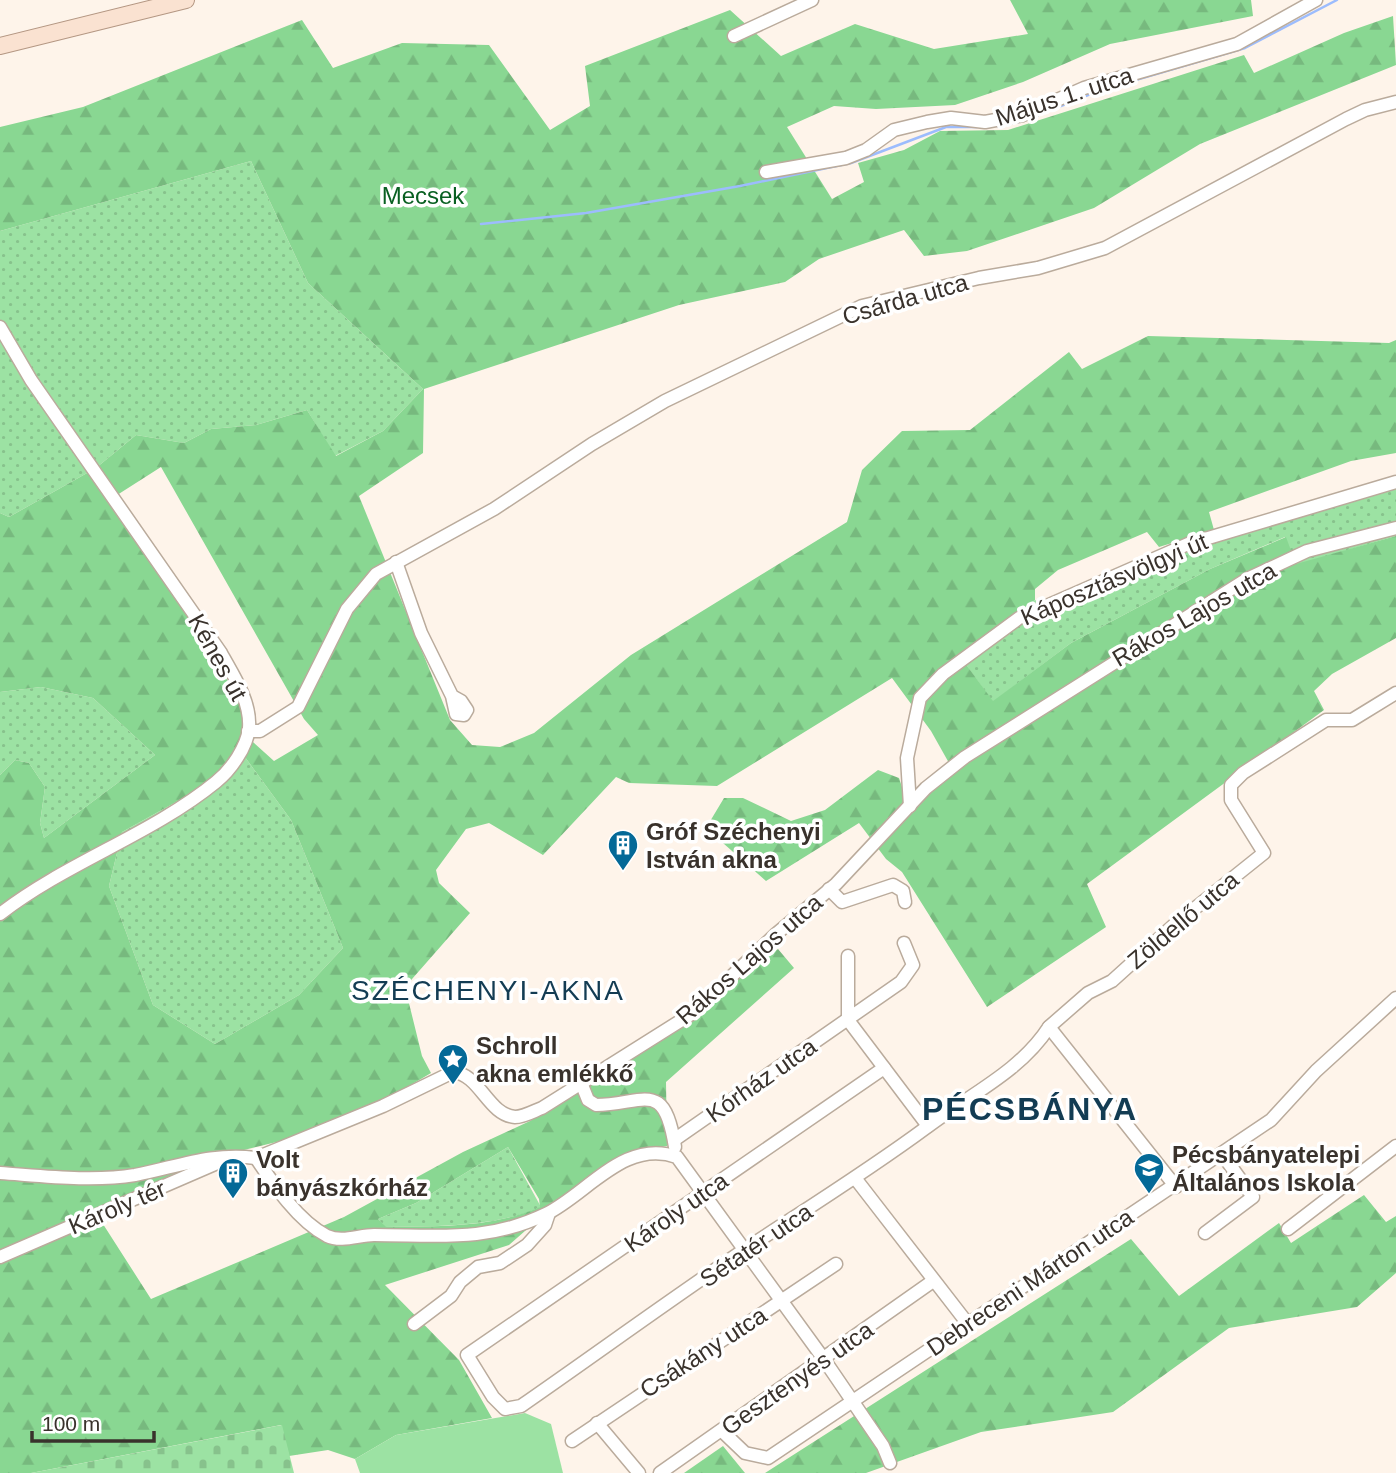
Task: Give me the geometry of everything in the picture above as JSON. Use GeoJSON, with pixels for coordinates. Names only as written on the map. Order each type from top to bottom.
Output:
{"type":"FeatureCollection","features":[{"type":"Feature","properties":{"kind":"main road"},"geometry":{"type":"LineString","coordinates":[[0,46],[186,0]]}},
{"type":"Feature","properties":{"kind":"street"},"geometry":{"type":"LineString","coordinates":[[734,36],[812,0]]}},
{"type":"Feature","properties":{"kind":"street","name":"Május 1. utca"},"geometry":{"type":"LineString","coordinates":[[766,172],[846,158],[866,150],[894,130],[927,122],[951,118],[985,122],[1023,115],[1084,88],[1237,44],[1316,0]]}},
{"type":"Feature","properties":{"kind":"street","name":"Csárda utca"},"geometry":{"type":"LineString","coordinates":[[248,731],[260,731],[298,706],[347,609],[376,574],[494,509],[665,401],[831,319],[883,300],[979,278],[1038,268],[1105,248],[1346,119],[1364,110],[1396,102]]}},
{"type":"Feature","properties":{"kind":"street","name":"Kénes út"},"geometry":{"type":"LineString","coordinates":[[0,327],[31,380],[221,653],[246,704],[248,731],[239,754],[218,781],[165,816],[52,879],[0,914]]}},
{"type":"Feature","properties":{"kind":"street","name":"Káposztásvölgyi út"},"geometry":{"type":"LineString","coordinates":[[910,806],[907,758],[920,698],[943,674],[1019,618],[1188,544],[1396,482]]}},
{"type":"Feature","properties":{"kind":"street","name":"Rákos Lajos utca"},"geometry":{"type":"LineString","coordinates":[[256,1158],[370,1112],[453,1072],[467,1076],[499,1108],[514,1117],[542,1108],[693,1013],[776,934],[829,889],[936,779],[965,757],[1228,591],[1307,551],[1396,528]]}},
{"type":"Feature","properties":{"kind":"street"},"geometry":{"type":"LineString","coordinates":[[396,562],[421,633],[452,695]]}},
{"type":"Feature","properties":{"kind":"street","name":"Zöldellő utca"},"geometry":{"type":"LineString","coordinates":[[1049,1027],[1088,993],[1112,981],[1174,925],[1264,853],[1231,800],[1231,785],[1243,773],[1326,720],[1352,720],[1396,693]]}},
{"type":"Feature","properties":{"kind":"street"},"geometry":{"type":"LineString","coordinates":[[829,889],[842,902],[892,885],[903,891],[905,902]]}},
{"type":"Feature","properties":{"kind":"street","name":"Kórház utca"},"geometry":{"type":"LineString","coordinates":[[674,1140],[848,1020],[911,972],[913,965],[904,943]]}},
{"type":"Feature","properties":{"kind":"street"},"geometry":{"type":"LineString","coordinates":[[848,956],[848,1020],[928,1126]]}},
{"type":"Feature","properties":{"kind":"street","name":"Debreceni Márton utca"},"geometry":{"type":"LineString","coordinates":[[722,1431],[745,1453],[768,1458],[1064,1257],[1176,1187],[1271,1120],[1316,1071],[1396,998]]}},
{"type":"Feature","properties":{"kind":"street"},"geometry":{"type":"LineString","coordinates":[[1049,1027],[1176,1187]]}},
{"type":"Feature","properties":{"kind":"street","name":"Sétatér utca"},"geometry":{"type":"LineString","coordinates":[[467,1355],[493,1397],[505,1409],[514,1409],[746,1249],[855,1178],[979,1089],[1006,1074],[1038,1043],[1049,1027]]}},
{"type":"Feature","properties":{"kind":"street","name":"Károly utca"},"geometry":{"type":"LineString","coordinates":[[467,1355],[884,1068]]}},
{"type":"Feature","properties":{"kind":"street"},"geometry":{"type":"LineString","coordinates":[[582,1085],[588,1100],[596,1105],[637,1099],[657,1104],[670,1117],[677,1157],[746,1249],[853,1401],[890,1463]]}},
{"type":"Feature","properties":{"kind":"street"},"geometry":{"type":"LineString","coordinates":[[1287,1229],[1396,1146]]}},
{"type":"Feature","properties":{"kind":"street"},"geometry":{"type":"LineString","coordinates":[[0,1173],[133,1175],[200,1158],[234,1155],[256,1158],[279,1191],[304,1217],[316,1228],[338,1240],[376,1235],[456,1238],[508,1229],[549,1213],[596,1178],[624,1162],[646,1154],[677,1157]]}},
{"type":"Feature","properties":{"kind":"street"},"geometry":{"type":"LineString","coordinates":[[1205,1233],[1253,1197],[1222,1154]]}},
{"type":"Feature","properties":{"kind":"street","name":"Károly tér"},"geometry":{"type":"LineString","coordinates":[[0,1257],[234,1155]]}},
{"type":"Feature","properties":{"kind":"street"},"geometry":{"type":"LineString","coordinates":[[855,1178],[968,1324]]}},
{"type":"Feature","properties":{"kind":"street"},"geometry":{"type":"LineString","coordinates":[[414,1324],[451,1296],[460,1282],[478,1267],[500,1263],[527,1245],[545,1225],[549,1213]]}},
{"type":"Feature","properties":{"kind":"street","name":"Csákány utca"},"geometry":{"type":"LineString","coordinates":[[572,1441],[836,1264]]}},
{"type":"Feature","properties":{"kind":"street","name":"Gesztenyés utca"},"geometry":{"type":"LineString","coordinates":[[660,1473],[933,1281]]}},
{"type":"Feature","properties":{"kind":"street"},"geometry":{"type":"LineString","coordinates":[[597,1423],[639,1473]]}},
{"type":"Feature","properties":{"kind":"green space","name":"Mecsek"},"geometry":{"type":"Polygon","coordinates":[[[1010,0],[1251,0],[1253,16],[1110,44],[1023,82],[955,105],[876,109],[834,106],[787,127],[832,199],[864,182],[858,163],[904,150],[940,131],[1008,130],[1244,55],[1254,73],[1344,33],[1393,16],[1396,65],[1200,144],[1094,208],[967,251],[924,256],[904,230],[819,259],[785,282],[679,305],[424,389],[423,453],[359,496],[450,720],[472,745],[500,747],[534,733],[631,655],[847,522],[862,470],[902,431],[970,430],[1069,352],[1082,369],[1148,336],[1389,343],[1396,340],[1396,453],[1351,461],[1209,512],[1214,530],[1159,547],[1147,532],[1058,570],[1035,589],[1035,600],[959,655],[993,701],[1071,643],[1210,569],[1286,537],[1296,564],[1396,536],[1396,638],[1332,674],[1314,691],[1324,710],[1087,884],[1106,927],[987,1007],[902,872],[886,859],[859,823],[766,881],[706,828],[724,798],[743,798],[791,821],[825,810],[878,770],[899,778],[907,802],[949,763],[931,731],[892,678],[717,786],[629,783],[616,777],[543,855],[489,823],[466,829],[436,870],[439,883],[470,913],[405,987],[422,1056],[431,1073],[342,1126],[240,1151],[94,1210],[151,1299],[344,1217],[463,1152],[530,1121],[650,1047],[778,949],[794,968],[666,1082],[667,1146],[635,1151],[566,1195],[509,1245],[385,1285],[459,1360],[492,1418],[396,1435],[355,1459],[328,1450],[289,1456],[281,1425],[31,1473],[0,1473],[0,775],[15,760],[29,763],[45,787],[40,823],[44,838],[155,755],[93,698],[41,687],[0,692],[0,513],[9,517],[96,468],[136,435],[184,443],[211,429],[256,425],[307,410],[336,456],[383,431],[423,389],[308,283],[251,161],[0,231],[0,127],[83,107],[302,20],[333,68],[402,43],[489,45],[550,130],[590,106],[585,66],[730,10],[781,56],[855,24],[934,49],[1028,34],[1010,0]],[[161,467],[114,497],[237,696],[253,742],[274,761],[318,735],[304,719],[161,467]],[[242,753],[214,781],[122,832],[109,886],[153,1005],[215,1044],[299,995],[343,948],[291,820],[242,753]],[[508,1147],[416,1203],[378,1219],[386,1227],[464,1224],[503,1219],[540,1207],[539,1199],[508,1147]]]}},
{"type":"Feature","properties":{"kind":"green space"},"geometry":{"type":"Polygon","coordinates":[[[251,161],[308,283],[423,389],[383,431],[335,456],[307,410],[256,425],[211,429],[184,443],[136,435],[96,468],[9,517],[0,513],[0,231],[251,161]]]}},
{"type":"Feature","properties":{"kind":"green space"},"geometry":{"type":"Polygon","coordinates":[[[1396,486],[1396,536],[1296,565],[1285,537],[1210,569],[1071,643],[993,702],[959,655],[1035,600],[1047,607],[1208,543],[1396,486]]]}},
{"type":"Feature","properties":{"kind":"green space"},"geometry":{"type":"Polygon","coordinates":[[[41,687],[93,698],[155,755],[44,838],[40,823],[45,787],[29,763],[15,760],[0,775],[0,692],[41,687]]]}},
{"type":"Feature","properties":{"kind":"green space"},"geometry":{"type":"Polygon","coordinates":[[[242,753],[291,820],[343,948],[299,995],[215,1044],[153,1005],[109,886],[122,832],[214,781],[242,753]]]}},
{"type":"Feature","properties":{"kind":"green space"},"geometry":{"type":"Polygon","coordinates":[[[508,1147],[541,1207],[503,1219],[464,1224],[385,1227],[378,1219],[416,1203],[508,1147]]]}},
{"type":"Feature","properties":{"kind":"green space"},"geometry":{"type":"Polygon","coordinates":[[[1364,1195],[1386,1222],[1396,1216],[1396,1273],[1357,1307],[1229,1328],[1113,1412],[981,1432],[866,1473],[765,1473],[1131,1239],[1179,1296],[1279,1223],[1291,1243],[1364,1195]]]}},
{"type":"Feature","properties":{"kind":"green space"},"geometry":{"type":"Polygon","coordinates":[[[525,1413],[551,1424],[563,1473],[360,1473],[355,1459],[396,1435],[525,1413]]]}},
{"type":"Feature","properties":{"kind":"green space"},"geometry":{"type":"Polygon","coordinates":[[[282,1425],[294,1473],[31,1473],[282,1425]]]}},
{"type":"Feature","properties":{"kind":"green space"},"geometry":{"type":"Polygon","coordinates":[[[723,1446],[745,1473],[684,1473],[723,1446]]]}},
{"type":"Feature","properties":{"kind":"waterway"},"geometry":{"type":"LineString","coordinates":[[1031,118],[1098,91],[1245,48],[1337,0]]}},
{"type":"Feature","properties":{"kind":"waterway"},"geometry":{"type":"LineString","coordinates":[[997,126],[1018,122]]}},
{"type":"Feature","properties":{"kind":"waterway"},"geometry":{"type":"LineString","coordinates":[[481,224],[586,213],[740,186],[851,163],[946,127],[977,127]]}},
{"type":"Feature","properties":{"kind":"place","name":"Gróf Széchenyi István akna"},"geometry":{"type":"Point","coordinates":[623,872]}},
{"type":"Feature","properties":{"kind":"place","name":"Schroll akna emlékkő"},"geometry":{"type":"Point","coordinates":[453,1086]}},
{"type":"Feature","properties":{"kind":"place","name":"Pécsbányatelepi Általános Iskola"},"geometry":{"type":"Point","coordinates":[1149,1195]}},
{"type":"Feature","properties":{"kind":"place","name":"Volt bányászkórház"},"geometry":{"type":"Point","coordinates":[233,1200]}},
{"type":"Feature","properties":{"kind":"district","name":"SZÉCHENYI-AKNA"},"geometry":{"type":"Point","coordinates":[488,990]}},
{"type":"Feature","properties":{"kind":"district","name":"PÉCSBÁNYA"},"geometry":{"type":"Point","coordinates":[1030,1109]}}]}
